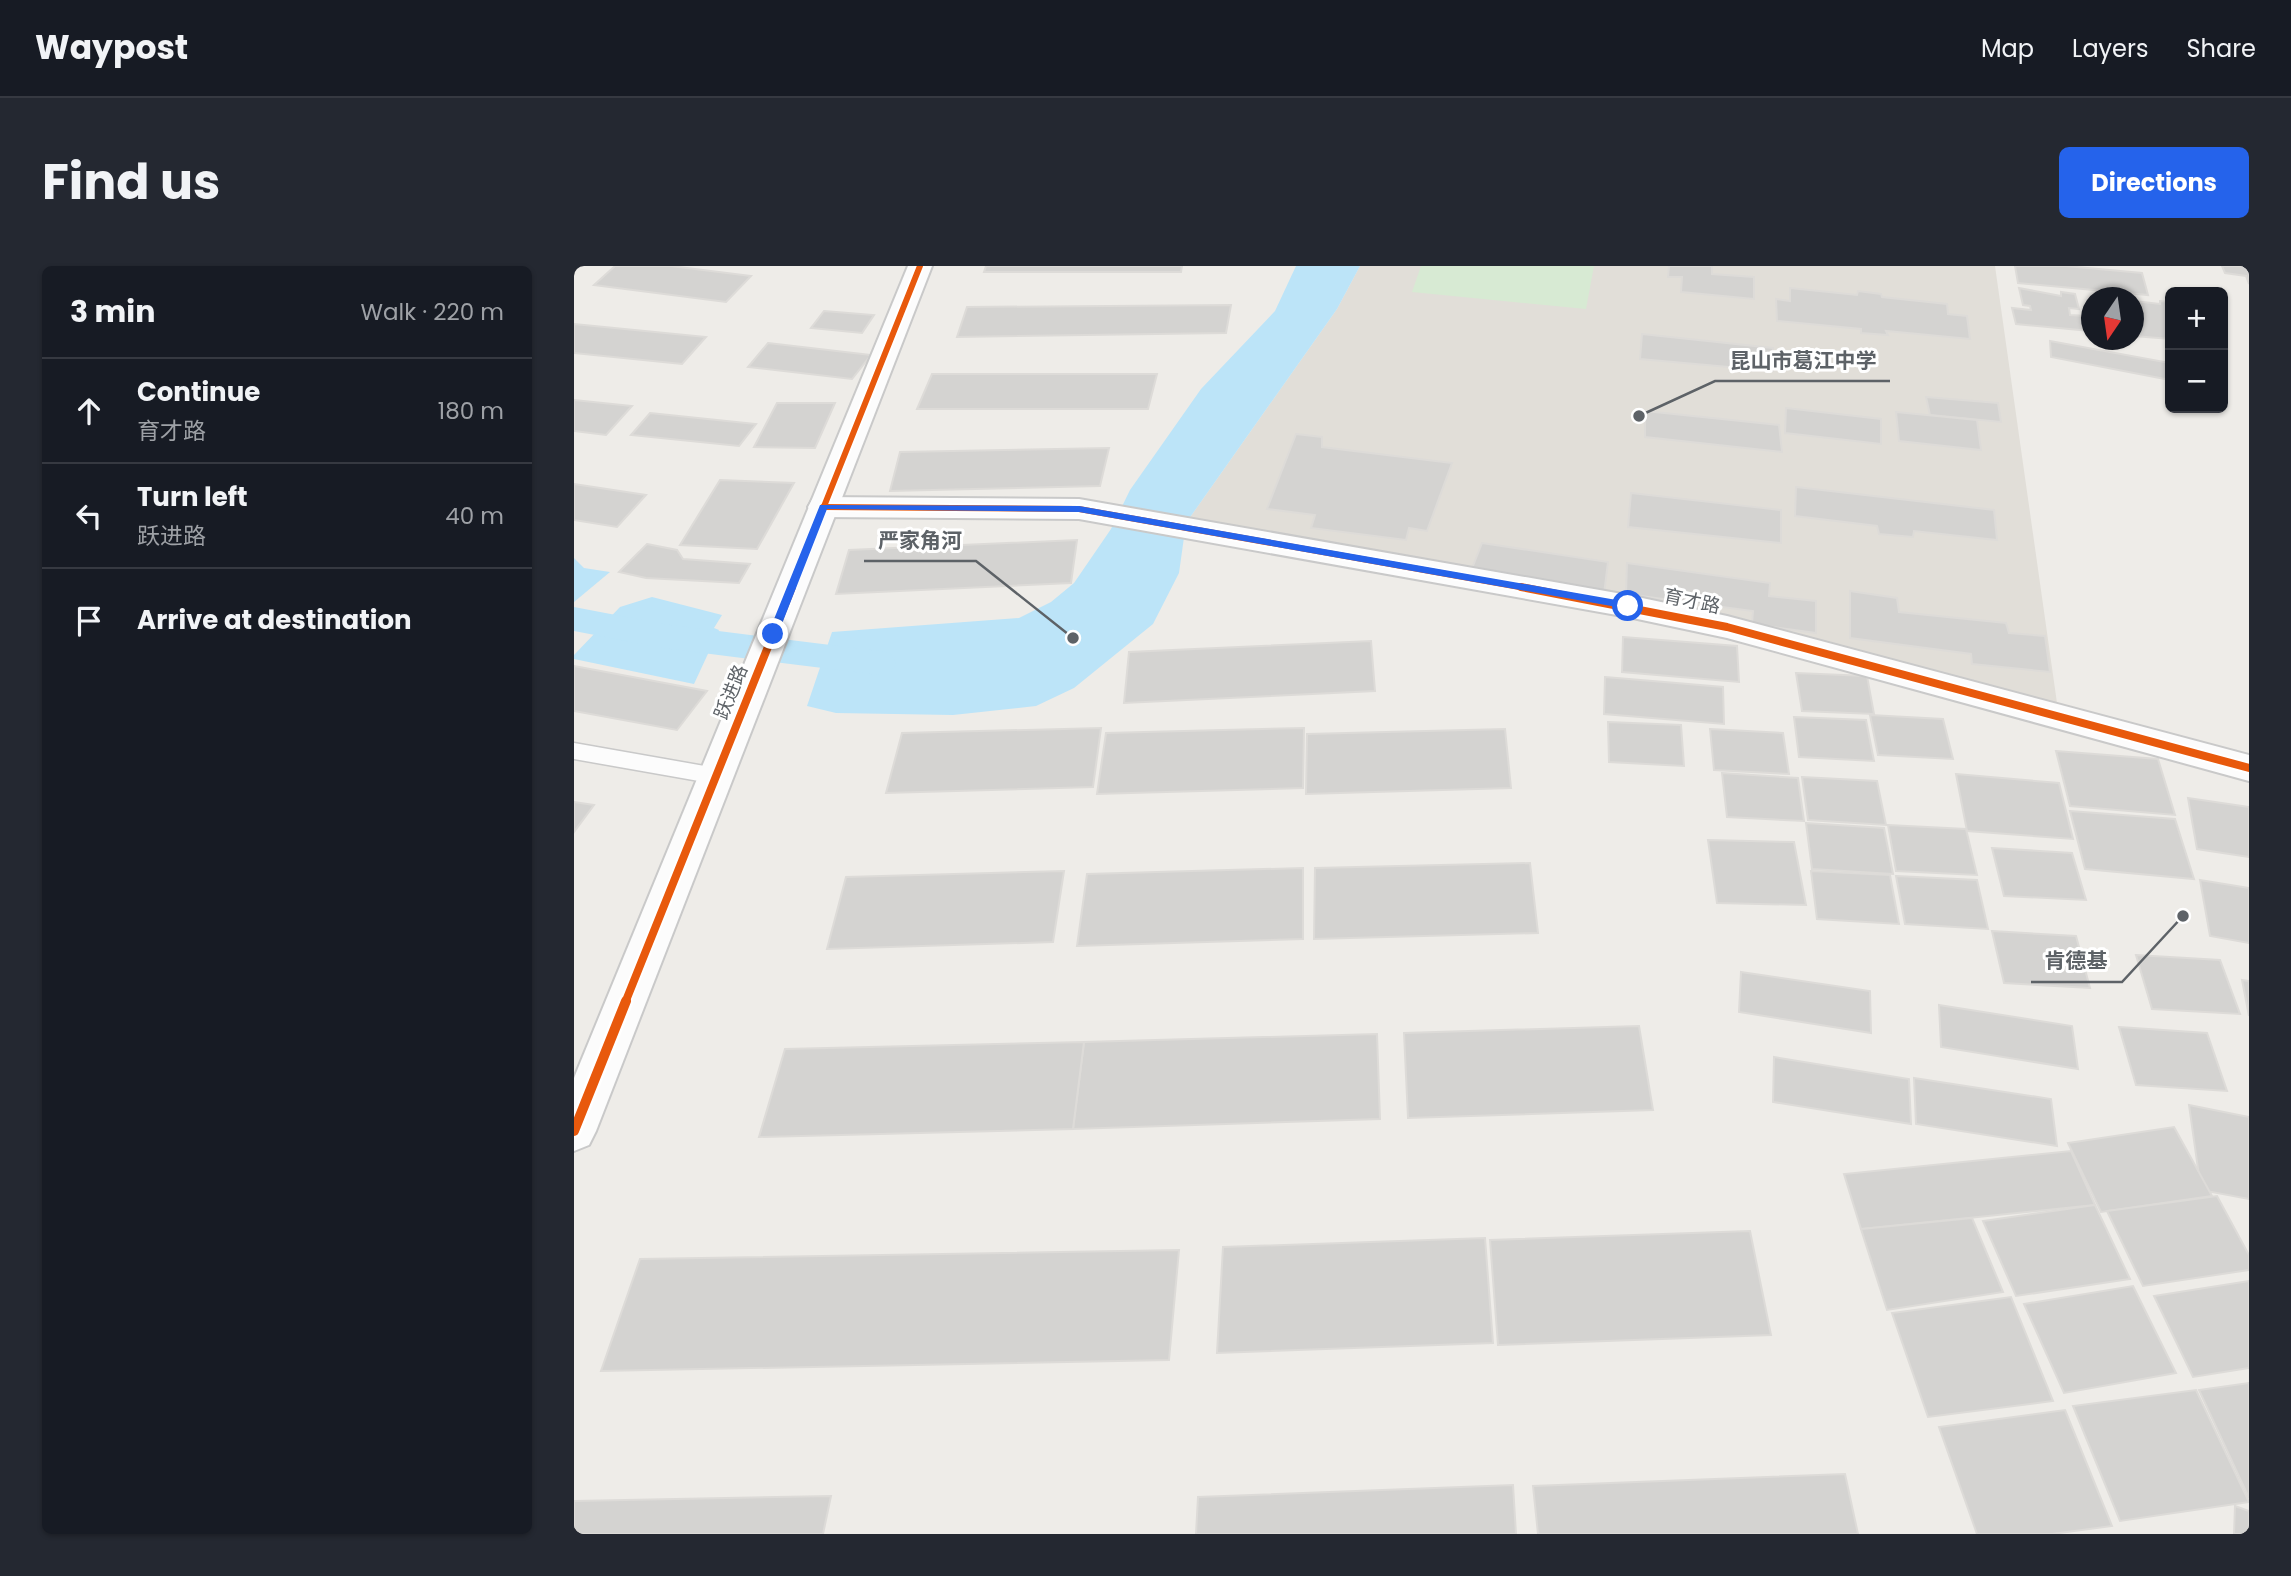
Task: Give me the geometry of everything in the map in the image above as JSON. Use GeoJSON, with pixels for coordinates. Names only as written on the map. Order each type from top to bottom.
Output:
{"type":"FeatureCollection","features":[{"type":"Feature","properties":{"kind":"street","name":"跃进路"},"geometry":{"type":"LineString","coordinates":[[574,1131],[919,266]]}},
{"type":"Feature","properties":{"kind":"street","name":"育才路"},"geometry":{"type":"LineString","coordinates":[[823,507],[1079,509],[1628,606],[1727,627],[2249,768]]}},
{"type":"Feature","properties":{"kind":"lane"},"geometry":{"type":"LineString","coordinates":[[574,751],[716,776]]}},
{"type":"Feature","properties":{"kind":"shaded area"},"geometry":{"type":"Polygon","coordinates":[[[1360,266],[1995,266],[2057,703],[1779,632],[1186,523],[1337,309],[1360,266]]]}},
{"type":"Feature","properties":{"kind":"green space"},"geometry":{"type":"Polygon","coordinates":[[[1421,266],[1594,266],[1586,309],[1412,292],[1421,266]]]}},
{"type":"Feature","properties":{"kind":"water"},"geometry":{"type":"Polygon","coordinates":[[[1296,266],[1360,266],[1337,309],[1186,523],[1179,573],[1153,624],[1074,688],[1036,706],[953,715],[836,713],[807,706],[832,632],[1019,618],[1051,602],[1074,583],[1111,529],[1130,490],[1201,389],[1275,311],[1296,266]]]}},
{"type":"Feature","properties":{"kind":"water"},"geometry":{"type":"Polygon","coordinates":[[[574,558],[584,568],[610,572],[574,602],[574,558]]]}},
{"type":"Feature","properties":{"kind":"water"},"geometry":{"type":"Polygon","coordinates":[[[652,597],[722,615],[714,628],[719,630],[694,684],[574,659],[574,655],[620,607],[652,597]]]}},
{"type":"Feature","properties":{"kind":"building"},"geometry":{"type":"Polygon","coordinates":[[[615,266],[671,266],[751,276],[726,302],[594,285],[615,266]]]}},
{"type":"Feature","properties":{"kind":"building"},"geometry":{"type":"Polygon","coordinates":[[[986,266],[1182,266],[1181,272],[984,272],[986,266]]]}},
{"type":"Feature","properties":{"kind":"building"},"geometry":{"type":"Polygon","coordinates":[[[1669,266],[1712,266],[1712,274],[1754,277],[1754,299],[1681,292],[1682,277],[1668,277],[1669,266]]]}},
{"type":"Feature","properties":{"kind":"building"},"geometry":{"type":"Polygon","coordinates":[[[2015,266],[2066,266],[2142,273],[2148,295],[2144,295],[2144,287],[2081,289],[2018,283],[2015,266]]]}},
{"type":"Feature","properties":{"kind":"building"},"geometry":{"type":"Polygon","coordinates":[[[2222,266],[2249,266],[2249,284],[2246,276],[2225,273],[2222,266]]]}},
{"type":"Feature","properties":{"kind":"building"},"geometry":{"type":"Polygon","coordinates":[[[1790,288],[1857,295],[1858,291],[1881,294],[1882,297],[1947,304],[1948,314],[1967,316],[1970,339],[1886,331],[1888,335],[1861,333],[1861,329],[1777,321],[1776,299],[1790,301],[1790,288]]]}},
{"type":"Feature","properties":{"kind":"building"},"geometry":{"type":"Polygon","coordinates":[[[2019,288],[2061,296],[2061,292],[2075,294],[2079,309],[2069,308],[2070,315],[2081,316],[2081,330],[2016,324],[2012,308],[2031,310],[2030,306],[2023,305],[2019,288]]]}},
{"type":"Feature","properties":{"kind":"building"},"geometry":{"type":"Polygon","coordinates":[[[2160,301],[2165,302],[2165,339],[2144,337],[2144,302],[2160,304],[2160,301]]]}},
{"type":"Feature","properties":{"kind":"building"},"geometry":{"type":"Polygon","coordinates":[[[1231,305],[1226,333],[957,337],[967,307],[1231,305]]]}},
{"type":"Feature","properties":{"kind":"building"},"geometry":{"type":"Polygon","coordinates":[[[824,311],[874,315],[862,333],[811,328],[824,311]]]}},
{"type":"Feature","properties":{"kind":"building"},"geometry":{"type":"Polygon","coordinates":[[[574,324],[706,337],[682,364],[574,353],[574,324]]]}},
{"type":"Feature","properties":{"kind":"building"},"geometry":{"type":"Polygon","coordinates":[[[1642,334],[1773,348],[1773,371],[1640,359],[1642,334]]]}},
{"type":"Feature","properties":{"kind":"building"},"geometry":{"type":"Polygon","coordinates":[[[2050,341],[2081,347],[2081,350],[2099,350],[2165,362],[2165,379],[2051,357],[2050,341]]]}},
{"type":"Feature","properties":{"kind":"building"},"geometry":{"type":"Polygon","coordinates":[[[768,343],[871,355],[852,379],[748,367],[768,343]]]}},
{"type":"Feature","properties":{"kind":"building"},"geometry":{"type":"Polygon","coordinates":[[[932,374],[1157,374],[1148,409],[917,409],[932,374]]]}},
{"type":"Feature","properties":{"kind":"building"},"geometry":{"type":"Polygon","coordinates":[[[1926,397],[1998,403],[2001,422],[1930,415],[1926,397]]]}},
{"type":"Feature","properties":{"kind":"building"},"geometry":{"type":"Polygon","coordinates":[[[574,400],[632,406],[606,435],[574,431],[574,400]]]}},
{"type":"Feature","properties":{"kind":"building"},"geometry":{"type":"Polygon","coordinates":[[[777,403],[835,403],[815,448],[754,447],[777,403]]]}},
{"type":"Feature","properties":{"kind":"building"},"geometry":{"type":"Polygon","coordinates":[[[1786,408],[1881,419],[1881,444],[1785,433],[1786,408]]]}},
{"type":"Feature","properties":{"kind":"building"},"geometry":{"type":"Polygon","coordinates":[[[1645,411],[1779,425],[1782,452],[1645,437],[1645,411]]]}},
{"type":"Feature","properties":{"kind":"building"},"geometry":{"type":"Polygon","coordinates":[[[1896,412],[1977,420],[1981,450],[1899,441],[1896,412]]]}},
{"type":"Feature","properties":{"kind":"building"},"geometry":{"type":"Polygon","coordinates":[[[650,413],[756,424],[739,446],[631,435],[650,413]]]}},
{"type":"Feature","properties":{"kind":"building"},"geometry":{"type":"Polygon","coordinates":[[[1296,434],[1322,437],[1322,447],[1452,463],[1427,531],[1409,528],[1406,540],[1311,528],[1315,515],[1267,509],[1296,434]]]}},
{"type":"Feature","properties":{"kind":"building"},"geometry":{"type":"Polygon","coordinates":[[[1109,448],[1100,486],[890,491],[900,452],[1109,448]]]}},
{"type":"Feature","properties":{"kind":"building"},"geometry":{"type":"Polygon","coordinates":[[[720,480],[794,483],[757,549],[680,545],[720,480]]]}},
{"type":"Feature","properties":{"kind":"building"},"geometry":{"type":"Polygon","coordinates":[[[574,484],[646,495],[617,527],[574,520],[574,484]]]}},
{"type":"Feature","properties":{"kind":"building"},"geometry":{"type":"Polygon","coordinates":[[[1796,487],[1994,510],[1997,540],[1914,531],[1913,537],[1879,534],[1877,526],[1795,516],[1796,487]]]}},
{"type":"Feature","properties":{"kind":"building"},"geometry":{"type":"Polygon","coordinates":[[[1631,493],[1781,510],[1781,543],[1628,527],[1631,493]]]}},
{"type":"Feature","properties":{"kind":"building"},"geometry":{"type":"Polygon","coordinates":[[[1077,540],[1071,583],[836,594],[849,550],[1077,540]]]}},
{"type":"Feature","properties":{"kind":"building"},"geometry":{"type":"Polygon","coordinates":[[[1482,543],[1608,562],[1604,594],[1471,571],[1482,543]]]}},
{"type":"Feature","properties":{"kind":"building"},"geometry":{"type":"Polygon","coordinates":[[[647,544],[677,550],[683,559],[750,564],[739,583],[646,578],[619,572],[647,544]]]}},
{"type":"Feature","properties":{"kind":"building"},"geometry":{"type":"Polygon","coordinates":[[[1627,563],[1770,583],[1769,596],[1816,601],[1816,633],[1752,624],[1753,611],[1626,594],[1627,563]]]}},
{"type":"Feature","properties":{"kind":"building"},"geometry":{"type":"Polygon","coordinates":[[[1850,591],[1897,598],[1899,612],[2006,623],[2009,633],[2045,636],[2050,672],[1972,664],[1971,654],[1850,638],[1850,591]]]}},
{"type":"Feature","properties":{"kind":"building"},"geometry":{"type":"Polygon","coordinates":[[[1623,637],[1737,646],[1739,682],[1622,672],[1623,637]]]}},
{"type":"Feature","properties":{"kind":"building"},"geometry":{"type":"Polygon","coordinates":[[[1371,641],[1375,691],[1124,703],[1129,652],[1371,641]]]}},
{"type":"Feature","properties":{"kind":"building"},"geometry":{"type":"Polygon","coordinates":[[[574,666],[707,691],[677,730],[574,711],[574,666]]]}},
{"type":"Feature","properties":{"kind":"building"},"geometry":{"type":"Polygon","coordinates":[[[1796,673],[1867,676],[1874,714],[1802,711],[1796,673]]]}},
{"type":"Feature","properties":{"kind":"building"},"geometry":{"type":"Polygon","coordinates":[[[1605,677],[1723,687],[1724,724],[1604,714],[1605,677]]]}},
{"type":"Feature","properties":{"kind":"building"},"geometry":{"type":"Polygon","coordinates":[[[1870,715],[1943,719],[1953,759],[1878,755],[1870,715]]]}},
{"type":"Feature","properties":{"kind":"building"},"geometry":{"type":"Polygon","coordinates":[[[1794,717],[1866,720],[1874,761],[1799,757],[1794,717]]]}},
{"type":"Feature","properties":{"kind":"building"},"geometry":{"type":"Polygon","coordinates":[[[1608,722],[1681,725],[1684,766],[1609,762],[1608,722]]]}},
{"type":"Feature","properties":{"kind":"building"},"geometry":{"type":"Polygon","coordinates":[[[1101,728],[1093,787],[886,793],[902,733],[1101,728]]]}},
{"type":"Feature","properties":{"kind":"building"},"geometry":{"type":"Polygon","coordinates":[[[1304,728],[1303,788],[1097,794],[1106,733],[1304,728]]]}},
{"type":"Feature","properties":{"kind":"building"},"geometry":{"type":"Polygon","coordinates":[[[1505,729],[1511,788],[1306,794],[1307,734],[1505,729]]]}},
{"type":"Feature","properties":{"kind":"building"},"geometry":{"type":"Polygon","coordinates":[[[1710,729],[1783,733],[1789,774],[1714,770],[1710,729]]]}},
{"type":"Feature","properties":{"kind":"building"},"geometry":{"type":"Polygon","coordinates":[[[2056,751],[2158,759],[2175,815],[2070,806],[2056,751]]]}},
{"type":"Feature","properties":{"kind":"building"},"geometry":{"type":"Polygon","coordinates":[[[1722,773],[1798,778],[1804,821],[1727,817],[1722,773]]]}},
{"type":"Feature","properties":{"kind":"building"},"geometry":{"type":"Polygon","coordinates":[[[1956,774],[2059,783],[2073,839],[1967,831],[1956,774]]]}},
{"type":"Feature","properties":{"kind":"building"},"geometry":{"type":"Polygon","coordinates":[[[1802,777],[1877,781],[1886,825],[1808,820],[1802,777]]]}},
{"type":"Feature","properties":{"kind":"building"},"geometry":{"type":"Polygon","coordinates":[[[2188,798],[2249,807],[2249,857],[2197,849],[2188,798]]]}},
{"type":"Feature","properties":{"kind":"building"},"geometry":{"type":"Polygon","coordinates":[[[574,802],[594,805],[574,832],[574,802]]]}},
{"type":"Feature","properties":{"kind":"building"},"geometry":{"type":"Polygon","coordinates":[[[2070,811],[2175,819],[2194,879],[2085,869],[2070,811]]]}},
{"type":"Feature","properties":{"kind":"building"},"geometry":{"type":"Polygon","coordinates":[[[1806,823],[1884,828],[1893,874],[1812,869],[1806,823]]]}},
{"type":"Feature","properties":{"kind":"building"},"geometry":{"type":"Polygon","coordinates":[[[1888,825],[1966,829],[1977,875],[1896,871],[1888,825]]]}},
{"type":"Feature","properties":{"kind":"building"},"geometry":{"type":"Polygon","coordinates":[[[1708,840],[1794,842],[1806,905],[1717,903],[1708,840]]]}},
{"type":"Feature","properties":{"kind":"building"},"geometry":{"type":"Polygon","coordinates":[[[1992,848],[2072,853],[2086,900],[2004,896],[1992,848]]]}},
{"type":"Feature","properties":{"kind":"building"},"geometry":{"type":"Polygon","coordinates":[[[1530,863],[1538,933],[1314,939],[1315,868],[1530,863]]]}},
{"type":"Feature","properties":{"kind":"building"},"geometry":{"type":"Polygon","coordinates":[[[1303,868],[1303,939],[1077,946],[1087,874],[1303,868]]]}},
{"type":"Feature","properties":{"kind":"building"},"geometry":{"type":"Polygon","coordinates":[[[1064,871],[1053,942],[827,949],[846,877],[1064,871]]]}},
{"type":"Feature","properties":{"kind":"building"},"geometry":{"type":"Polygon","coordinates":[[[1811,871],[1890,875],[1899,924],[1817,919],[1811,871]]]}},
{"type":"Feature","properties":{"kind":"building"},"geometry":{"type":"Polygon","coordinates":[[[1896,876],[1977,880],[1988,929],[1905,924],[1896,876]]]}},
{"type":"Feature","properties":{"kind":"building"},"geometry":{"type":"Polygon","coordinates":[[[2200,880],[2249,888],[2249,943],[2210,936],[2200,880]]]}},
{"type":"Feature","properties":{"kind":"building"},"geometry":{"type":"Polygon","coordinates":[[[1992,931],[2076,936],[2090,988],[2004,983],[1992,931]]]}},
{"type":"Feature","properties":{"kind":"building"},"geometry":{"type":"Polygon","coordinates":[[[2136,955],[2220,960],[2240,1014],[2152,1009],[2136,955]]]}},
{"type":"Feature","properties":{"kind":"building"},"geometry":{"type":"Polygon","coordinates":[[[1741,972],[1870,991],[1871,1033],[1739,1012],[1741,972]]]}},
{"type":"Feature","properties":{"kind":"building"},"geometry":{"type":"Polygon","coordinates":[[[2242,980],[2249,981],[2249,1016],[2242,980]]]}},
{"type":"Feature","properties":{"kind":"building"},"geometry":{"type":"Polygon","coordinates":[[[1939,1005],[2072,1026],[2078,1069],[1941,1047],[1939,1005]]]}},
{"type":"Feature","properties":{"kind":"building"},"geometry":{"type":"Polygon","coordinates":[[[1639,1026],[1653,1110],[1408,1118],[1404,1033],[1639,1026]]]}},
{"type":"Feature","properties":{"kind":"building"},"geometry":{"type":"Polygon","coordinates":[[[2119,1027],[2207,1033],[2227,1091],[2136,1085],[2119,1027]]]}},
{"type":"Feature","properties":{"kind":"building"},"geometry":{"type":"Polygon","coordinates":[[[1377,1034],[1380,1119],[1073,1129],[1084,1042],[1377,1034]]]}},
{"type":"Feature","properties":{"kind":"building"},"geometry":{"type":"Polygon","coordinates":[[[1084,1042],[1073,1129],[759,1137],[785,1049],[1084,1042]]]}},
{"type":"Feature","properties":{"kind":"building"},"geometry":{"type":"Polygon","coordinates":[[[1774,1057],[1909,1079],[1911,1124],[1773,1102],[1774,1057]]]}},
{"type":"Feature","properties":{"kind":"building"},"geometry":{"type":"Polygon","coordinates":[[[1914,1078],[2051,1099],[2057,1146],[1916,1124],[1914,1078]]]}},
{"type":"Feature","properties":{"kind":"building"},"geometry":{"type":"Polygon","coordinates":[[[2189,1105],[2249,1117],[2249,1199],[2201,1190],[2189,1105]]]}},
{"type":"Feature","properties":{"kind":"building"},"geometry":{"type":"Polygon","coordinates":[[[2174,1127],[2212,1196],[2101,1212],[2068,1143],[2174,1127]]]}},
{"type":"Feature","properties":{"kind":"building"},"geometry":{"type":"Polygon","coordinates":[[[2071,1151],[2095,1205],[1861,1229],[1844,1174],[2071,1151]]]}},
{"type":"Feature","properties":{"kind":"building"},"geometry":{"type":"Polygon","coordinates":[[[2217,1196],[2249,1255],[2249,1270],[2143,1286],[2107,1211],[2217,1196]]]}},
{"type":"Feature","properties":{"kind":"building"},"geometry":{"type":"Polygon","coordinates":[[[2095,1205],[2130,1279],[2016,1296],[1983,1221],[2095,1205]]]}},
{"type":"Feature","properties":{"kind":"building"},"geometry":{"type":"Polygon","coordinates":[[[1972,1218],[2003,1292],[1887,1310],[1861,1229],[1972,1218]]]}},
{"type":"Feature","properties":{"kind":"building"},"geometry":{"type":"Polygon","coordinates":[[[1750,1231],[1771,1335],[1498,1345],[1490,1240],[1750,1231]]]}},
{"type":"Feature","properties":{"kind":"building"},"geometry":{"type":"Polygon","coordinates":[[[1485,1238],[1493,1343],[1217,1353],[1223,1247],[1485,1238]]]}},
{"type":"Feature","properties":{"kind":"building"},"geometry":{"type":"Polygon","coordinates":[[[1179,1250],[1169,1360],[601,1371],[640,1259],[1179,1250]]]}},
{"type":"Feature","properties":{"kind":"building"},"geometry":{"type":"Polygon","coordinates":[[[2249,1281],[2249,1368],[2193,1377],[2154,1296],[2249,1281]]]}},
{"type":"Feature","properties":{"kind":"building"},"geometry":{"type":"Polygon","coordinates":[[[2133,1286],[2176,1373],[2064,1393],[2024,1304],[2133,1286]]]}},
{"type":"Feature","properties":{"kind":"building"},"geometry":{"type":"Polygon","coordinates":[[[2011,1297],[2053,1401],[1928,1417],[1892,1313],[2011,1297]]]}},
{"type":"Feature","properties":{"kind":"building"},"geometry":{"type":"Polygon","coordinates":[[[2249,1383],[2249,1498],[2199,1390],[2249,1383]]]}},
{"type":"Feature","properties":{"kind":"building"},"geometry":{"type":"Polygon","coordinates":[[[2196,1390],[2249,1502],[2120,1521],[2073,1406],[2196,1390]]]}},
{"type":"Feature","properties":{"kind":"building"},"geometry":{"type":"Polygon","coordinates":[[[2065,1410],[2112,1526],[2052,1534],[1977,1534],[1939,1427],[2065,1410]]]}},
{"type":"Feature","properties":{"kind":"building"},"geometry":{"type":"Polygon","coordinates":[[[1845,1474],[1858,1534],[1538,1534],[1533,1486],[1845,1474]]]}},
{"type":"Feature","properties":{"kind":"building"},"geometry":{"type":"Polygon","coordinates":[[[1513,1485],[1516,1534],[1196,1534],[1198,1497],[1513,1485]]]}},
{"type":"Feature","properties":{"kind":"building"},"geometry":{"type":"Polygon","coordinates":[[[831,1496],[823,1534],[574,1534],[574,1501],[831,1496]]]}},
{"type":"Feature","properties":{"kind":"building"},"geometry":{"type":"Polygon","coordinates":[[[2235,1506],[2249,1511],[2249,1534],[2234,1534],[2235,1506]]]}},
{"type":"Feature","properties":{"kind":"waterway"},"geometry":{"type":"LineString","coordinates":[[574,619],[663,636],[879,663]]}},
{"type":"Feature","properties":{"kind":"cycle path"},"geometry":{"type":"LineString","coordinates":[[574,1131],[920,266]]}},
{"type":"Feature","properties":{"kind":"cycle path"},"geometry":{"type":"LineString","coordinates":[[823,507],[1079,509],[1628,606],[1727,627],[2249,768]]}},
{"type":"Feature","properties":{"kind":"place","name":"昆山市葛江中学"},"geometry":{"type":"Point","coordinates":[1639,416]}},
{"type":"Feature","properties":{"kind":"place","name":"严家角河"},"geometry":{"type":"Point","coordinates":[1073,638]}},
{"type":"Feature","properties":{"kind":"place","name":"肯德基"},"geometry":{"type":"Point","coordinates":[2183,916]}},
{"type":"Feature","properties":{"kind":"route"},"geometry":{"type":"LineString","coordinates":[[773,634],[823,507],[1079,509],[1628,606]]}}]}
